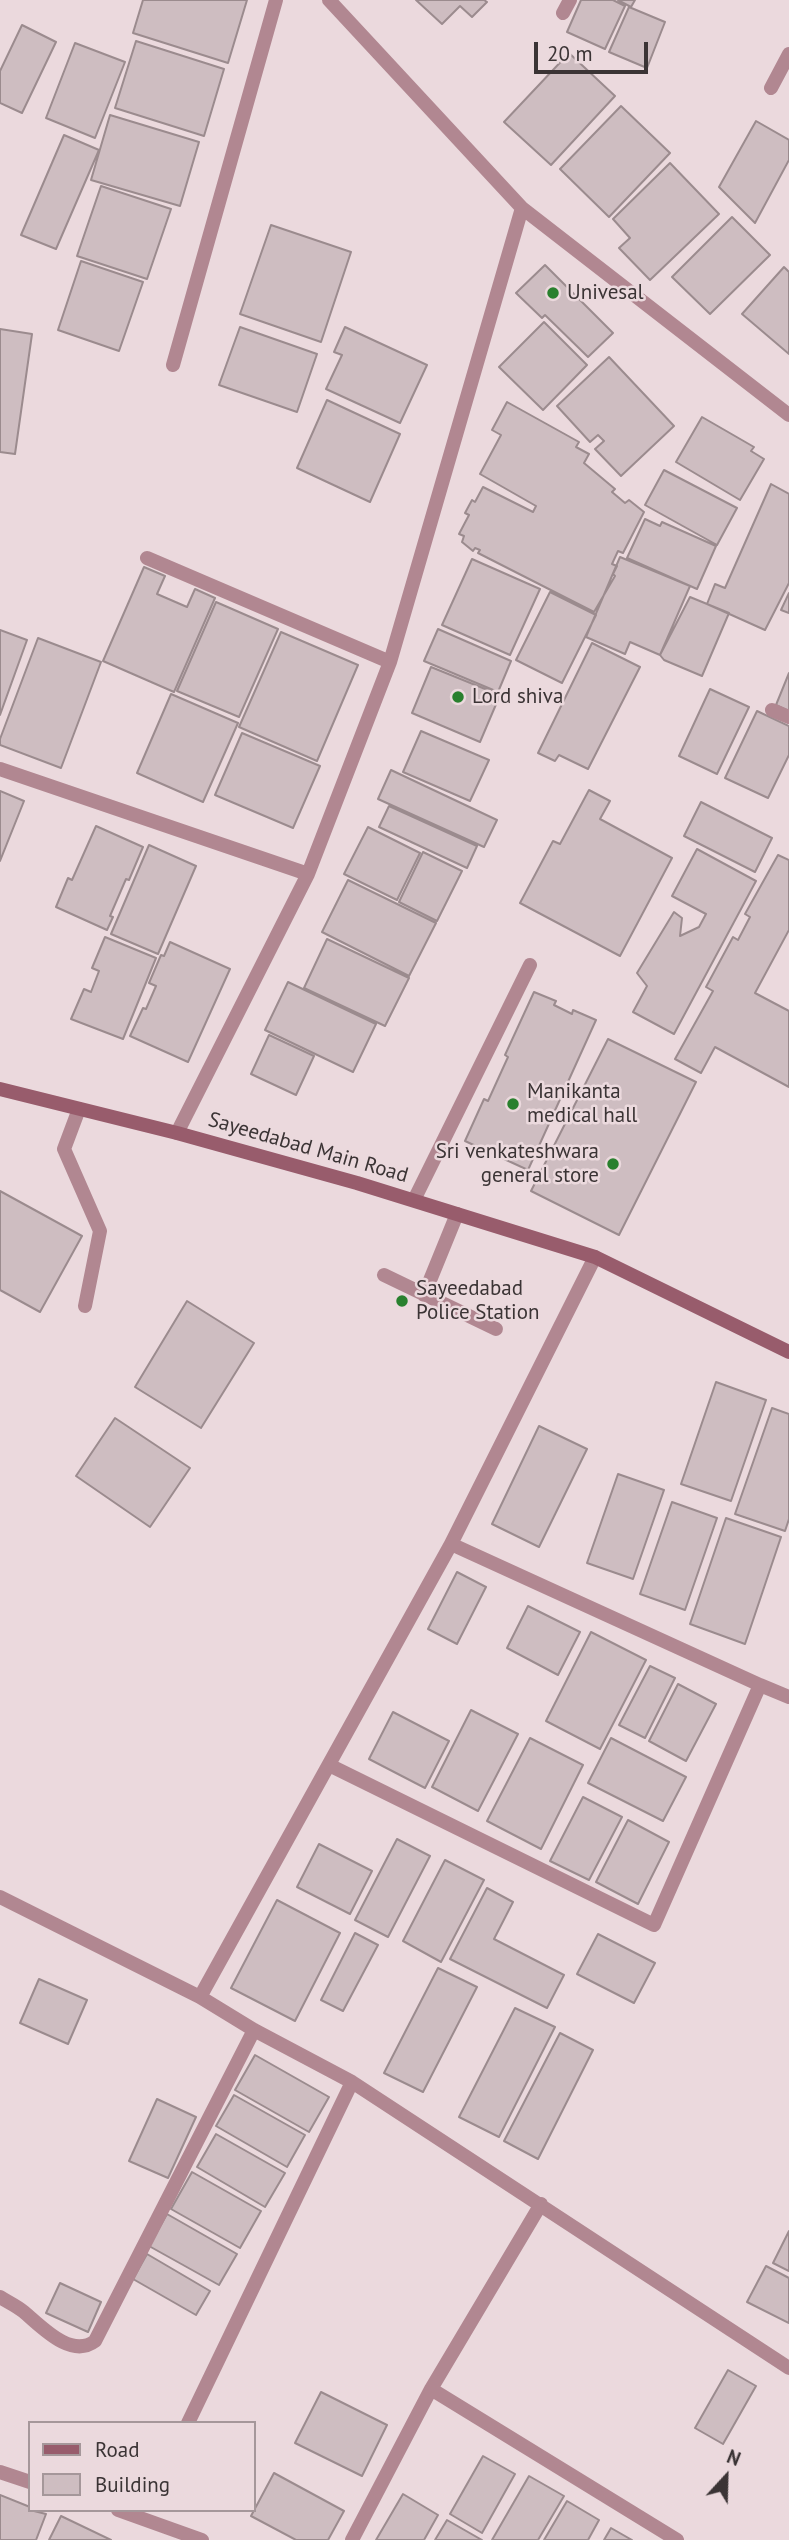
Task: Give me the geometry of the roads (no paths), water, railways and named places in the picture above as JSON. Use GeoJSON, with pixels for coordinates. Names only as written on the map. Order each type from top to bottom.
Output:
{"type":"FeatureCollection","features":[{"type":"Feature","properties":{"kind":"main road","name":"Sayeedabad Main Road"},"geometry":{"type":"LineString","coordinates":[[0,1089],[177,1133],[414,1200],[596,1257],[789,1352]]}},
{"type":"Feature","properties":{"kind":"street"},"geometry":{"type":"LineString","coordinates":[[173,365],[275,0]]}},
{"type":"Feature","properties":{"kind":"street"},"geometry":{"type":"LineString","coordinates":[[328,0],[522,208],[789,415]]}},
{"type":"Feature","properties":{"kind":"street"},"geometry":{"type":"LineString","coordinates":[[771,88],[789,54]]}},
{"type":"Feature","properties":{"kind":"street"},"geometry":{"type":"LineString","coordinates":[[177,1133],[308,874],[390,662],[522,208]]}},
{"type":"Feature","properties":{"kind":"street"},"geometry":{"type":"LineString","coordinates":[[147,558],[390,662]]}},
{"type":"Feature","properties":{"kind":"street"},"geometry":{"type":"LineString","coordinates":[[772,710],[789,717]]}},
{"type":"Feature","properties":{"kind":"street"},"geometry":{"type":"LineString","coordinates":[[0,769],[308,874]]}},
{"type":"Feature","properties":{"kind":"street"},"geometry":{"type":"LineString","coordinates":[[414,1200],[530,965]]}},
{"type":"Feature","properties":{"kind":"street"},"geometry":{"type":"LineString","coordinates":[[79,1109],[64,1149],[100,1231],[85,1306]]}},
{"type":"Feature","properties":{"kind":"street"},"geometry":{"type":"LineString","coordinates":[[424,1295],[457,1213]]}},
{"type":"Feature","properties":{"kind":"street"},"geometry":{"type":"LineString","coordinates":[[200,1997],[451,1544],[596,1257]]}},
{"type":"Feature","properties":{"kind":"street"},"geometry":{"type":"LineString","coordinates":[[384,1275],[496,1329]]}},
{"type":"Feature","properties":{"kind":"street"},"geometry":{"type":"LineString","coordinates":[[451,1544],[789,1697]]}},
{"type":"Feature","properties":{"kind":"street"},"geometry":{"type":"LineString","coordinates":[[329,1765],[654,1925],[760,1685]]}},
{"type":"Feature","properties":{"kind":"street"},"geometry":{"type":"LineString","coordinates":[[0,1897],[200,1997],[254,2030],[352,2082],[789,2368]]}},
{"type":"Feature","properties":{"kind":"street"},"geometry":{"type":"LineString","coordinates":[[0,2297],[22,2311],[47,2333],[74,2346],[88,2346],[95,2341],[254,2030]]}},
{"type":"Feature","properties":{"kind":"street"},"geometry":{"type":"LineString","coordinates":[[189,2421],[352,2082]]}},
{"type":"Feature","properties":{"kind":"street"},"geometry":{"type":"LineString","coordinates":[[352,2540],[431,2389],[541,2204]]}},
{"type":"Feature","properties":{"kind":"street"},"geometry":{"type":"LineString","coordinates":[[431,2389],[677,2540]]}},
{"type":"Feature","properties":{"kind":"street"},"geometry":{"type":"LineString","coordinates":[[0,2472],[28,2481]]}},
{"type":"Feature","properties":{"kind":"street"},"geometry":{"type":"LineString","coordinates":[[144,2514],[202,2540]]}},
{"type":"Feature","properties":{"kind":"place","name":"Univesal"},"geometry":{"type":"Point","coordinates":[553,293]}},
{"type":"Feature","properties":{"kind":"place","name":"Lord shiva"},"geometry":{"type":"Point","coordinates":[458,697]}},
{"type":"Feature","properties":{"kind":"place","name":"Manikanta medical hall"},"geometry":{"type":"Point","coordinates":[513,1104]}},
{"type":"Feature","properties":{"kind":"place","name":"Sri venkateshwara general store"},"geometry":{"type":"Point","coordinates":[613,1164]}},
{"type":"Feature","properties":{"kind":"place","name":"Sayeedabad Police Station"},"geometry":{"type":"Point","coordinates":[402,1301]}}]}
